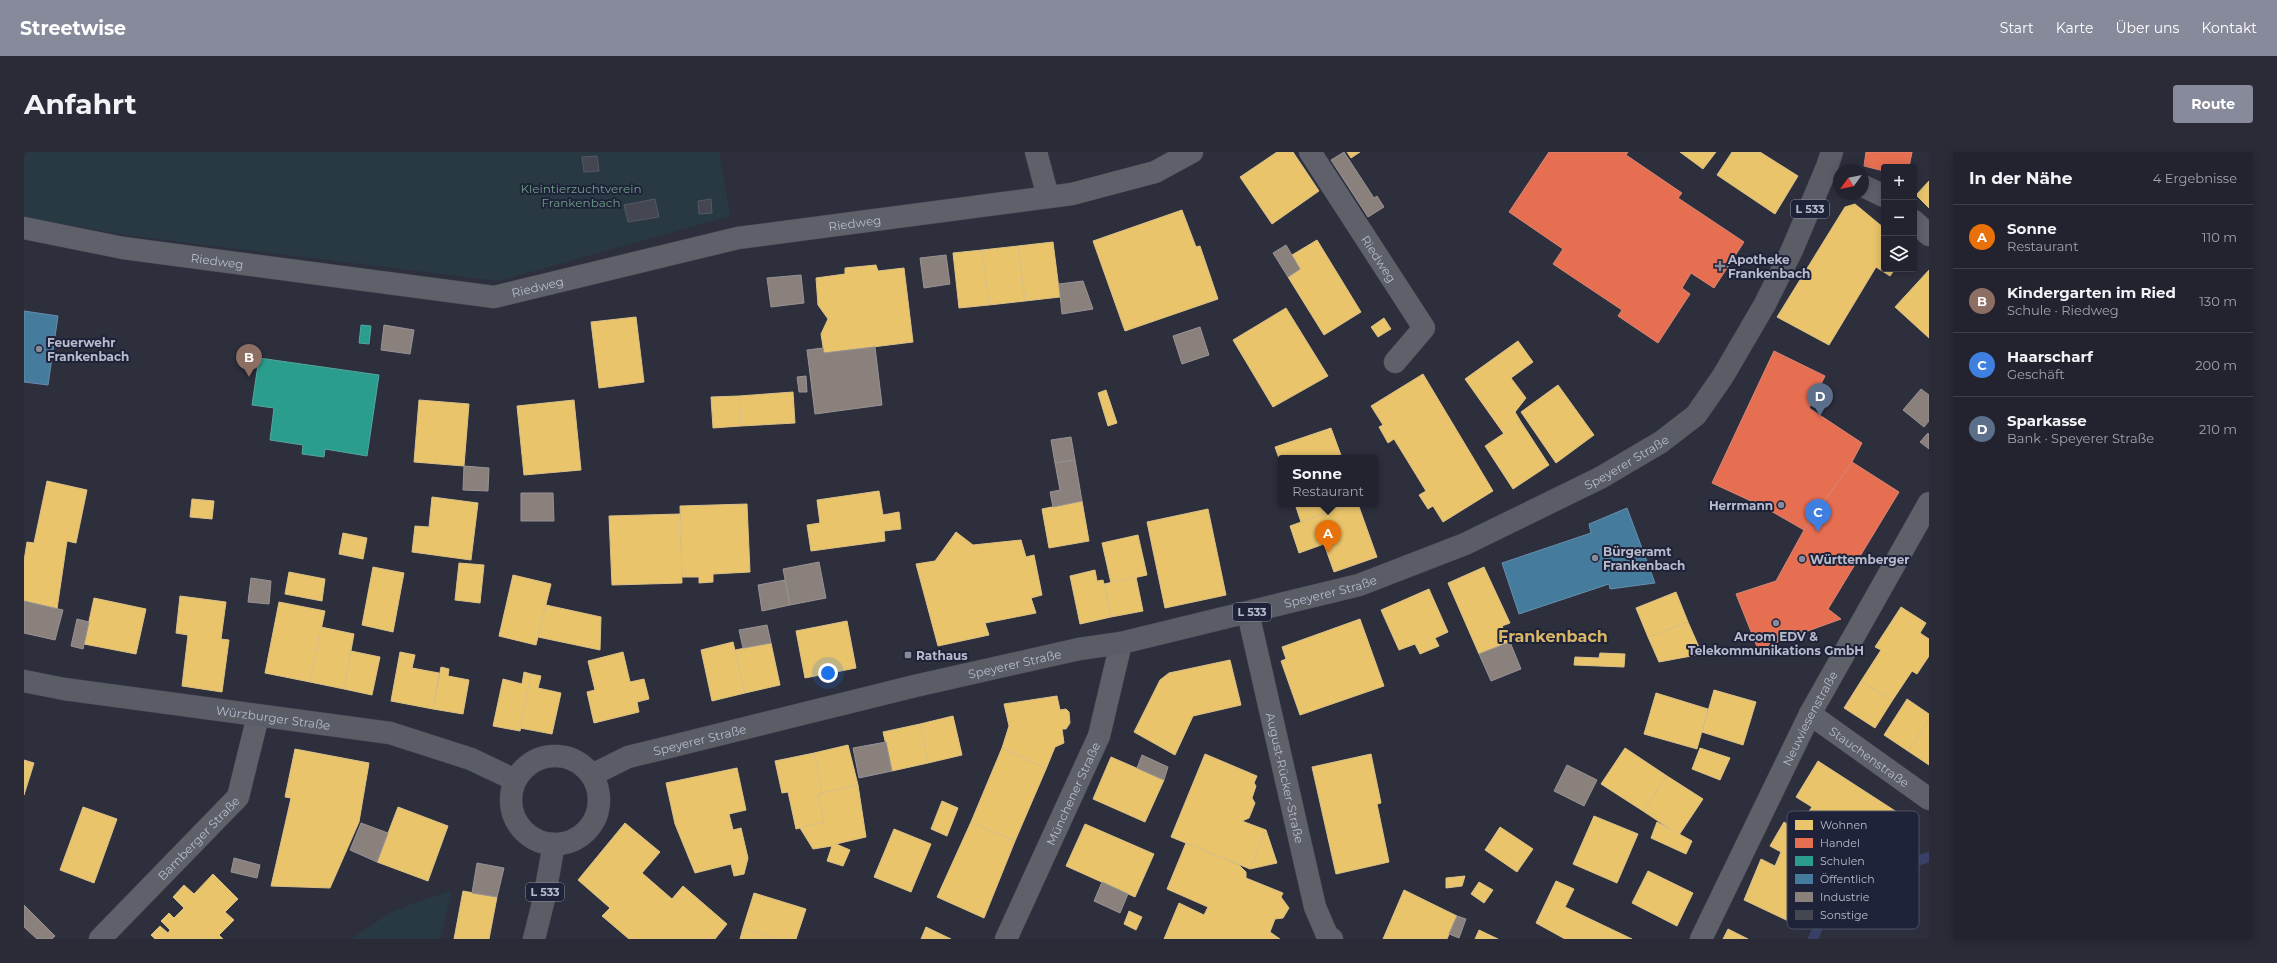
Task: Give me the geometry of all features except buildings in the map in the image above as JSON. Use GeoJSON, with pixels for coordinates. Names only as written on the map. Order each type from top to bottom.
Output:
{"type":"FeatureCollection","features":[{"type":"Feature","properties":{"kind":"main road","name":"Speyerer Straße"},"geometry":{"type":"LineString","coordinates":[[592,775],[628,757],[648,752],[915,686],[1079,649],[1121,643],[1359,585],[1465,544],[1600,478],[1666,438],[1696,415],[1727,369],[1765,304],[1833,164]]}},
{"type":"Feature","properties":{"kind":"main road","name":"Würzburger Straße"},"geometry":{"type":"LineString","coordinates":[[24,681],[64,689],[390,733],[471,759],[515,780]]}},
{"type":"Feature","properties":{"kind":"main road"},"geometry":{"type":"LineString","coordinates":[[550,755],[573,758],[584,765],[592,775],[598,784],[600,800],[598,813],[591,827],[572,842],[554,844],[538,841],[525,833],[516,821],[511,808],[511,794],[515,780],[533,761],[550,755]]}},
{"type":"Feature","properties":{"kind":"main road","name":"L 533"},"geometry":{"type":"LineString","coordinates":[[534,939],[544,899],[554,844]]}},
{"type":"Feature","properties":{"kind":"street"},"geometry":{"type":"LineString","coordinates":[[1036,152],[1048,197]]}},
{"type":"Feature","properties":{"kind":"street","name":"Riedweg"},"geometry":{"type":"LineString","coordinates":[[24,228],[123,248],[494,297],[738,238],[1072,194],[1155,172],[1192,152]]}},
{"type":"Feature","properties":{"kind":"street","name":"Riedweg"},"geometry":{"type":"LineString","coordinates":[[1310,152],[1424,328],[1395,362]]}},
{"type":"Feature","properties":{"kind":"street"},"geometry":{"type":"LineString","coordinates":[[1869,189],[1881,195]]}},
{"type":"Feature","properties":{"kind":"street"},"geometry":{"type":"LineString","coordinates":[[1917,224],[1929,234]]}},
{"type":"Feature","properties":{"kind":"street","name":"Neuwiesenstraße"},"geometry":{"type":"LineString","coordinates":[[1701,939],[1810,714],[1929,503]]}},
{"type":"Feature","properties":{"kind":"street","name":"August-Rücker-Straße"},"geometry":{"type":"LineString","coordinates":[[1248,613],[1315,907],[1327,935],[1332,939]]}},
{"type":"Feature","properties":{"kind":"street","name":"Münchener Straße"},"geometry":{"type":"LineString","coordinates":[[1006,939],[1099,736],[1121,643]]}},
{"type":"Feature","properties":{"kind":"street","name":"Stauchenstraße"},"geometry":{"type":"LineString","coordinates":[[1810,714],[1929,799]]}},
{"type":"Feature","properties":{"kind":"street","name":"Bamberger Straße"},"geometry":{"type":"LineString","coordinates":[[100,939],[238,796],[258,716]]}},
{"type":"Feature","properties":{"kind":"green space","name":"Kleintierzuchtverein Frankenbach"},"geometry":{"type":"Polygon","coordinates":[[[24,152],[719,152],[730,216],[498,281],[125,235],[24,217],[24,152]]]}},
{"type":"Feature","properties":{"kind":"green space"},"geometry":{"type":"Polygon","coordinates":[[[452,890],[440,939],[351,939],[393,911],[452,890]]]}},
{"type":"Feature","properties":{"kind":"waterway"},"geometry":{"type":"LineString","coordinates":[[1919,860],[1929,857]]}},
{"type":"Feature","properties":{"kind":"waterway"},"geometry":{"type":"LineString","coordinates":[[1813,939],[1817,929]]}},
{"type":"Feature","properties":{"kind":"place","name":"Apotheke Frankenbach"},"geometry":{"type":"Point","coordinates":[1720,266]}},
{"type":"Feature","properties":{"kind":"place","name":"Feuerwehr Frankenbach"},"geometry":{"type":"Point","coordinates":[39,349]}},
{"type":"Feature","properties":{"kind":"place","name":"Kindergarten im Ried"},"geometry":{"type":"Point","coordinates":[249,377]}},
{"type":"Feature","properties":{"kind":"place","name":"Sparkasse"},"geometry":{"type":"Point","coordinates":[1820,416]}},
{"type":"Feature","properties":{"kind":"place","name":"Herrmann"},"geometry":{"type":"Point","coordinates":[1781,505]}},
{"type":"Feature","properties":{"kind":"place","name":"Haarscharf"},"geometry":{"type":"Point","coordinates":[1818,532]}},
{"type":"Feature","properties":{"kind":"place","name":"Sonne"},"geometry":{"type":"Point","coordinates":[1328,553]}},
{"type":"Feature","properties":{"kind":"place","name":"Bürgeramt Frankenbach"},"geometry":{"type":"Point","coordinates":[1595,558]}},
{"type":"Feature","properties":{"kind":"place","name":"Württemberger"},"geometry":{"type":"Point","coordinates":[1802,559]}},
{"type":"Feature","properties":{"kind":"place","name":"Arcom EDV & Telekommunikations GmbH"},"geometry":{"type":"Point","coordinates":[1776,623]}},
{"type":"Feature","properties":{"kind":"place","name":"Rathaus"},"geometry":{"type":"Point","coordinates":[908,655]}},
{"type":"Feature","properties":{"kind":"district","name":"Frankenbach"},"geometry":{"type":"Point","coordinates":[1553,636]}}]}
